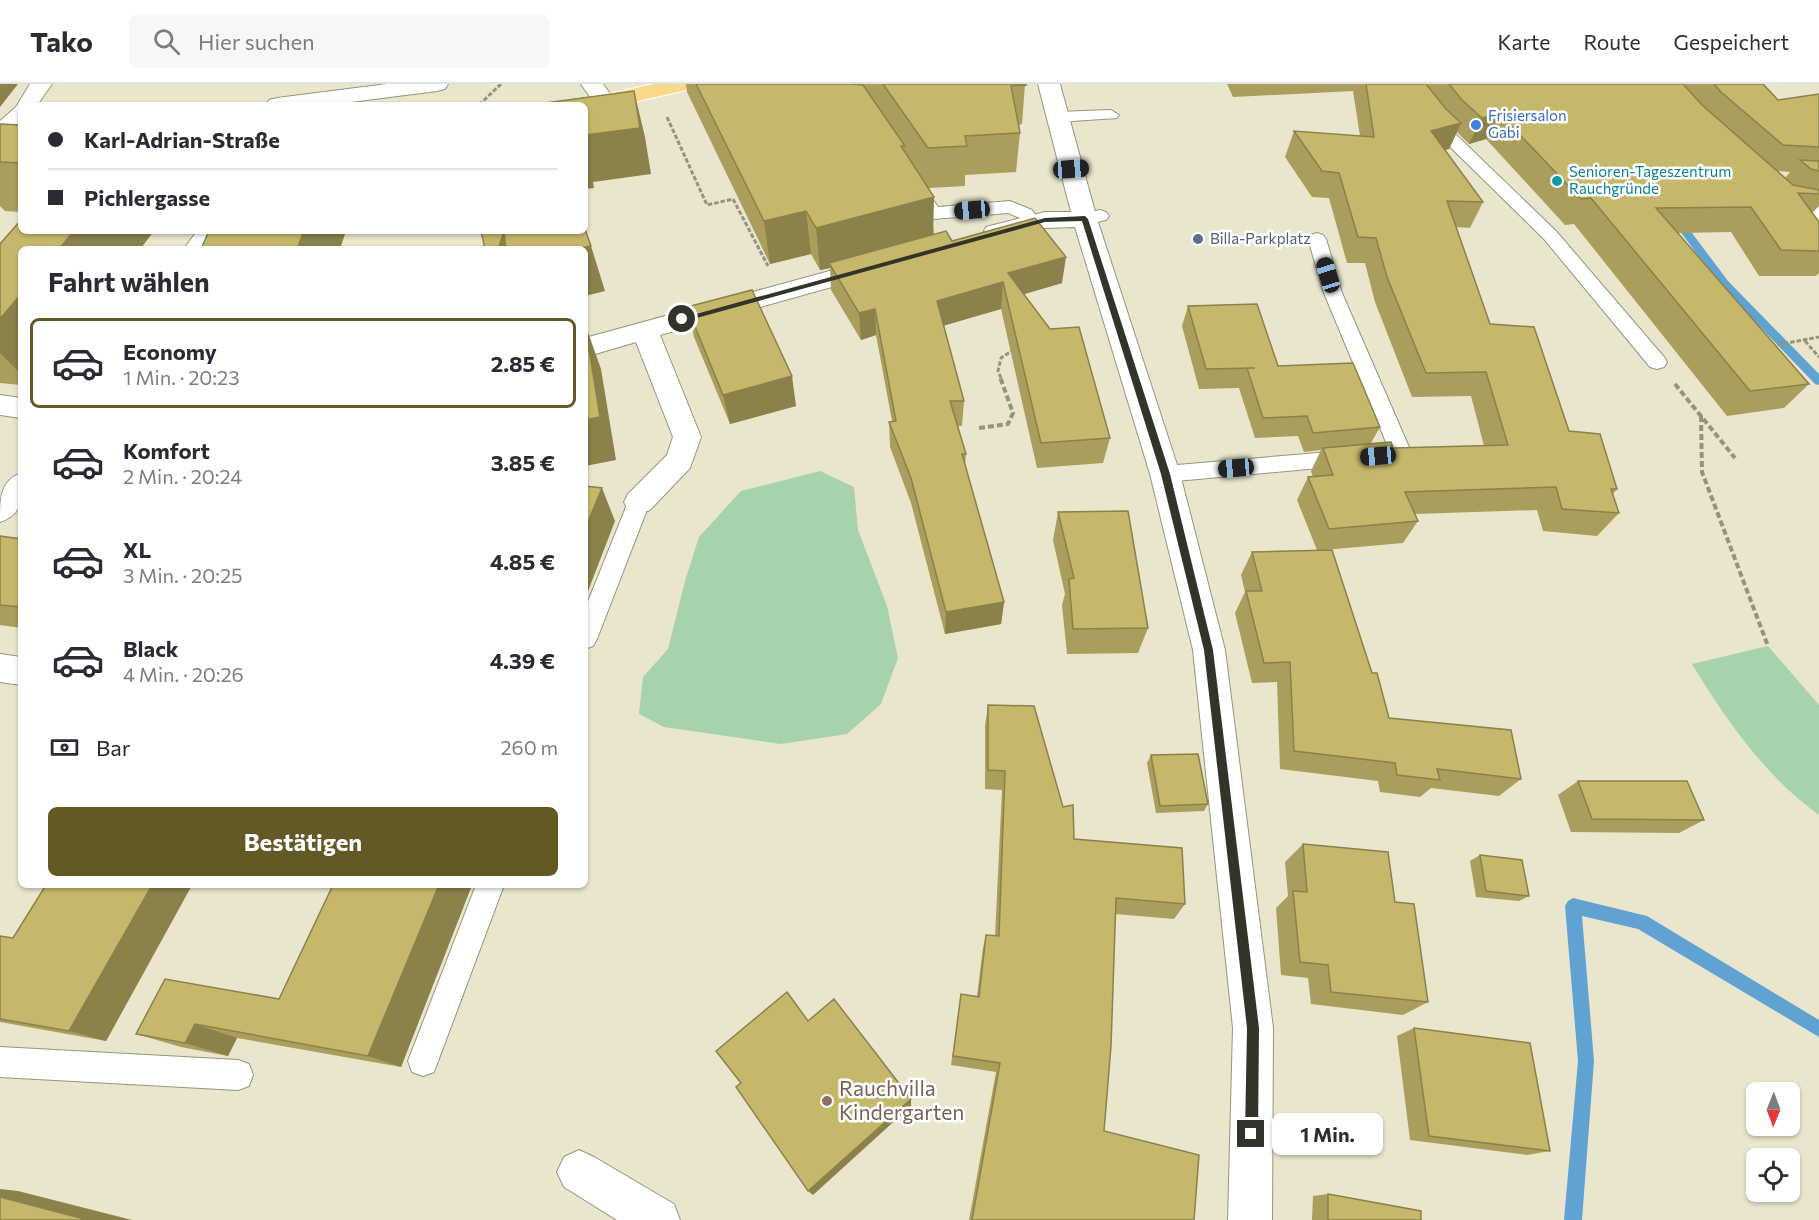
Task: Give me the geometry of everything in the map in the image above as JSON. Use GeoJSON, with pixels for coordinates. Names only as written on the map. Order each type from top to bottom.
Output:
{"type":"FeatureCollection","features":[{"type":"Feature","properties":{"kind":"main road"},"geometry":{"type":"LineString","coordinates":[[595,104],[683,84]]}},
{"type":"Feature","properties":{"kind":"street"},"geometry":{"type":"LineString","coordinates":[[29,102],[40,84]]}},
{"type":"Feature","properties":{"kind":"street"},"geometry":{"type":"LineString","coordinates":[[300,102],[437,84]]}},
{"type":"Feature","properties":{"kind":"street"},"geometry":{"type":"LineString","coordinates":[[592,84],[595,104]]}},
{"type":"Feature","properties":{"kind":"street"},"geometry":{"type":"LineString","coordinates":[[1049,84],[1057,117],[1078,169],[1166,474],[1209,650],[1253,1028],[1250,1220]]}},
{"type":"Feature","properties":{"kind":"street"},"geometry":{"type":"LineString","coordinates":[[1760,184],[1782,204],[1810,207],[1819,216]]}},
{"type":"Feature","properties":{"kind":"street"},"geometry":{"type":"LineString","coordinates":[[976,238],[1045,220],[1092,218]]}},
{"type":"Feature","properties":{"kind":"street"},"geometry":{"type":"LineString","coordinates":[[588,347],[900,260]]}},
{"type":"Feature","properties":{"kind":"street"},"geometry":{"type":"LineString","coordinates":[[639,502],[680,460],[687,437],[645,330]]}},
{"type":"Feature","properties":{"kind":"street"},"geometry":{"type":"LineString","coordinates":[[0,405],[18,408]]}},
{"type":"Feature","properties":{"kind":"street"},"geometry":{"type":"LineString","coordinates":[[0,510],[18,488]]}},
{"type":"Feature","properties":{"kind":"street"},"geometry":{"type":"LineString","coordinates":[[0,668],[18,671]]}},
{"type":"Feature","properties":{"kind":"street"},"geometry":{"type":"LineString","coordinates":[[579,1172],[658,1220]]}},
{"type":"Feature","properties":{"kind":"lane"},"geometry":{"type":"LineString","coordinates":[[1406,84],[1442,130],[1550,235],[1657,362]]}},
{"type":"Feature","properties":{"kind":"lane"},"geometry":{"type":"LineString","coordinates":[[1057,117],[1111,115]]}},
{"type":"Feature","properties":{"kind":"lane"},"geometry":{"type":"LineString","coordinates":[[908,176],[933,213],[1010,207],[1026,214],[1032,224]]}},
{"type":"Feature","properties":{"kind":"lane"},"geometry":{"type":"LineString","coordinates":[[1166,474],[1401,454],[1333,293],[1317,239]]}},
{"type":"Feature","properties":{"kind":"lane"},"geometry":{"type":"LineString","coordinates":[[588,631],[639,502]]}},
{"type":"Feature","properties":{"kind":"lane"},"geometry":{"type":"LineString","coordinates":[[423,1061],[489,888]]}},
{"type":"Feature","properties":{"kind":"lane"},"geometry":{"type":"LineString","coordinates":[[0,1062],[238,1075]]}},
{"type":"Feature","properties":{"kind":"path"},"geometry":{"type":"LineString","coordinates":[[482,102],[501,84]]}},
{"type":"Feature","properties":{"kind":"path"},"geometry":{"type":"LineString","coordinates":[[666,116],[706,205],[733,199],[771,271]]}},
{"type":"Feature","properties":{"kind":"path"},"geometry":{"type":"LineString","coordinates":[[1760,348],[1819,337]]}},
{"type":"Feature","properties":{"kind":"path"},"geometry":{"type":"LineString","coordinates":[[1805,341],[1819,357]]}},
{"type":"Feature","properties":{"kind":"path"},"geometry":{"type":"LineString","coordinates":[[978,428],[1008,423],[1013,413],[998,370],[1001,358],[1013,350],[1022,349]]}},
{"type":"Feature","properties":{"kind":"path"},"geometry":{"type":"LineString","coordinates":[[1657,362],[1735,458]]}},
{"type":"Feature","properties":{"kind":"path"},"geometry":{"type":"LineString","coordinates":[[1701,416],[1702,472],[1768,646]]}},
{"type":"Feature","properties":{"kind":"green space"},"geometry":{"type":"Polygon","coordinates":[[[820,471],[854,487],[858,530],[887,606],[898,658],[881,704],[847,734],[781,744],[664,727],[639,714],[643,677],[668,649],[699,537],[741,491],[820,471]]]}},
{"type":"Feature","properties":{"kind":"green space"},"geometry":{"type":"Polygon","coordinates":[[[1768,646],[1819,705],[1819,815],[1781,783],[1748,746],[1692,664],[1768,646]]]}},
{"type":"Feature","properties":{"kind":"building"},"geometry":{"type":"Polygon","coordinates":[[[696,84],[863,85],[905,146],[901,146],[934,197],[816,228],[806,211],[764,221],[696,84]]]}},
{"type":"Feature","properties":{"kind":"building"},"geometry":{"type":"Polygon","coordinates":[[[883,84],[1025,84],[1011,86],[1020,133],[965,136],[967,146],[928,148],[883,84]]]}},
{"type":"Feature","properties":{"kind":"building"},"geometry":{"type":"Polygon","coordinates":[[[1366,84],[1426,84],[1446,109],[1461,123],[1431,131],[1483,202],[1447,201],[1490,324],[1534,327],[1569,431],[1600,434],[1617,489],[1611,489],[1619,513],[1562,509],[1556,487],[1405,492],[1418,521],[1329,529],[1308,477],[1333,475],[1323,448],[1391,442],[1393,448],[1508,445],[1486,372],[1426,373],[1387,277],[1376,238],[1358,237],[1339,173],[1322,171],[1294,131],[1374,137],[1366,84]]]}},
{"type":"Feature","properties":{"kind":"building"},"geometry":{"type":"Polygon","coordinates":[[[1449,84],[1683,84],[1702,105],[1793,185],[1819,190],[1819,194],[1798,193],[1819,222],[1819,251],[1781,250],[1751,207],[1656,208],[1809,384],[1750,391],[1591,198],[1581,199],[1500,114],[1482,118],[1462,100],[1449,84]]]}},
{"type":"Feature","properties":{"kind":"building"},"geometry":{"type":"Polygon","coordinates":[[[1714,84],[1763,84],[1778,100],[1819,94],[1819,147],[1783,145],[1714,84]]]}},
{"type":"Feature","properties":{"kind":"building"},"geometry":{"type":"Polygon","coordinates":[[[634,91],[640,128],[588,135],[588,102],[552,102],[634,91]]]}},
{"type":"Feature","properties":{"kind":"building"},"geometry":{"type":"Polygon","coordinates":[[[0,124],[18,125],[18,163],[0,162],[0,124]]]}},
{"type":"Feature","properties":{"kind":"building"},"geometry":{"type":"Polygon","coordinates":[[[1800,160],[1819,161],[1819,171],[1811,169],[1800,160]]]}},
{"type":"Feature","properties":{"kind":"building"},"geometry":{"type":"Polygon","coordinates":[[[1035,218],[1066,257],[1008,273],[1050,329],[1079,327],[1110,438],[1041,443],[1003,282],[937,301],[964,401],[950,401],[966,454],[962,454],[1004,602],[946,612],[911,478],[889,422],[896,421],[875,309],[859,313],[829,263],[946,231],[952,241],[1035,218]]]}},
{"type":"Feature","properties":{"kind":"building"},"geometry":{"type":"Polygon","coordinates":[[[18,223],[18,234],[72,234],[62,246],[18,246],[18,298],[0,319],[0,244],[18,223]]]}},
{"type":"Feature","properties":{"kind":"building"},"geometry":{"type":"Polygon","coordinates":[[[208,234],[303,234],[298,246],[202,246],[208,234]]]}},
{"type":"Feature","properties":{"kind":"building"},"geometry":{"type":"Polygon","coordinates":[[[482,234],[503,234],[499,246],[484,246],[482,234]]]}},
{"type":"Feature","properties":{"kind":"building"},"geometry":{"type":"Polygon","coordinates":[[[504,234],[587,234],[591,246],[588,247],[506,246],[504,234]]]}},
{"type":"Feature","properties":{"kind":"building"},"geometry":{"type":"Polygon","coordinates":[[[752,290],[792,376],[723,395],[687,307],[752,290]]]}},
{"type":"Feature","properties":{"kind":"building"},"geometry":{"type":"Polygon","coordinates":[[[1257,304],[1278,366],[1353,363],[1380,427],[1313,433],[1307,416],[1263,418],[1247,368],[1206,369],[1188,306],[1257,304]]]}},
{"type":"Feature","properties":{"kind":"building"},"geometry":{"type":"Polygon","coordinates":[[[588,343],[600,417],[588,419],[588,343]]]}},
{"type":"Feature","properties":{"kind":"building"},"geometry":{"type":"Polygon","coordinates":[[[588,486],[602,488],[588,522],[588,486]]]}},
{"type":"Feature","properties":{"kind":"building"},"geometry":{"type":"Polygon","coordinates":[[[1128,511],[1148,628],[1073,629],[1069,579],[1074,578],[1058,512],[1128,511]]]}},
{"type":"Feature","properties":{"kind":"building"},"geometry":{"type":"Polygon","coordinates":[[[0,536],[18,539],[18,607],[0,605],[0,536]]]}},
{"type":"Feature","properties":{"kind":"building"},"geometry":{"type":"Polygon","coordinates":[[[1332,550],[1372,673],[1377,673],[1389,718],[1511,730],[1521,779],[1437,769],[1440,780],[1397,775],[1395,763],[1294,751],[1290,662],[1264,663],[1246,591],[1262,591],[1252,552],[1332,550]]]}},
{"type":"Feature","properties":{"kind":"building"},"geometry":{"type":"Polygon","coordinates":[[[988,705],[1034,706],[1063,807],[1073,805],[1074,839],[1182,848],[1185,904],[1116,898],[1111,1046],[1104,1131],[1199,1155],[1194,1220],[972,1220],[1000,1063],[953,1056],[961,994],[979,997],[986,935],[999,936],[1005,771],[988,770],[988,705]]]}},
{"type":"Feature","properties":{"kind":"building"},"geometry":{"type":"Polygon","coordinates":[[[1198,754],[1208,804],[1160,806],[1151,755],[1198,754]]]}},
{"type":"Feature","properties":{"kind":"building"},"geometry":{"type":"Polygon","coordinates":[[[1578,781],[1687,781],[1704,820],[1592,819],[1578,781]]]}},
{"type":"Feature","properties":{"kind":"building"},"geometry":{"type":"Polygon","coordinates":[[[1303,844],[1388,852],[1395,902],[1414,904],[1428,1002],[1331,992],[1328,965],[1300,962],[1293,891],[1307,892],[1303,844]]]}},
{"type":"Feature","properties":{"kind":"building"},"geometry":{"type":"Polygon","coordinates":[[[1480,855],[1522,860],[1529,896],[1486,891],[1480,855]]]}},
{"type":"Feature","properties":{"kind":"building"},"geometry":{"type":"Polygon","coordinates":[[[44,888],[150,888],[69,1031],[0,1019],[0,936],[13,938],[44,888]]]}},
{"type":"Feature","properties":{"kind":"building"},"geometry":{"type":"Polygon","coordinates":[[[332,888],[438,888],[368,1056],[195,1024],[185,1043],[136,1034],[165,979],[279,999],[332,888]]]}},
{"type":"Feature","properties":{"kind":"building","name":"Rauchvilla Kindergarten"},"geometry":{"type":"Polygon","coordinates":[[[787,992],[808,1021],[834,999],[911,1099],[808,1191],[736,1087],[741,1083],[716,1051],[787,992]]]}},
{"type":"Feature","properties":{"kind":"building"},"geometry":{"type":"Polygon","coordinates":[[[1414,1028],[1530,1043],[1550,1151],[1429,1136],[1414,1028]]]}},
{"type":"Feature","properties":{"kind":"building"},"geometry":{"type":"Polygon","coordinates":[[[1328,1194],[1421,1211],[1421,1220],[1328,1220],[1328,1194]]]}},
{"type":"Feature","properties":{"kind":"building"},"geometry":{"type":"Polygon","coordinates":[[[0,1197],[88,1220],[0,1220],[0,1197]]]}},
{"type":"Feature","properties":{"kind":"waterway"},"geometry":{"type":"LineString","coordinates":[[1676,219],[1724,283],[1819,381]]}},
{"type":"Feature","properties":{"kind":"waterway"},"geometry":{"type":"LineString","coordinates":[[1573,1220],[1586,1061],[1573,906],[1641,922],[1819,1029]]}},
{"type":"Feature","properties":{"kind":"place","name":"Frisiersalon Gabi"},"geometry":{"type":"Point","coordinates":[1476,125]}},
{"type":"Feature","properties":{"kind":"place","name":"Senioren-Tageszentrum Rauchgründe"},"geometry":{"type":"Point","coordinates":[1557,181]}},
{"type":"Feature","properties":{"kind":"place","name":"Billa-Parkplatz"},"geometry":{"type":"Point","coordinates":[1198,239]}},
{"type":"Feature","properties":{"kind":"place","name":"Rauchvilla Kindergarten"},"geometry":{"type":"Point","coordinates":[827,1101]}},
{"type":"Feature","properties":{"kind":"route"},"geometry":{"type":"LineString","coordinates":[[682,319],[1045,220],[1085,219],[1166,474],[1209,650],[1253,1028],[1251,1134]]}}]}
